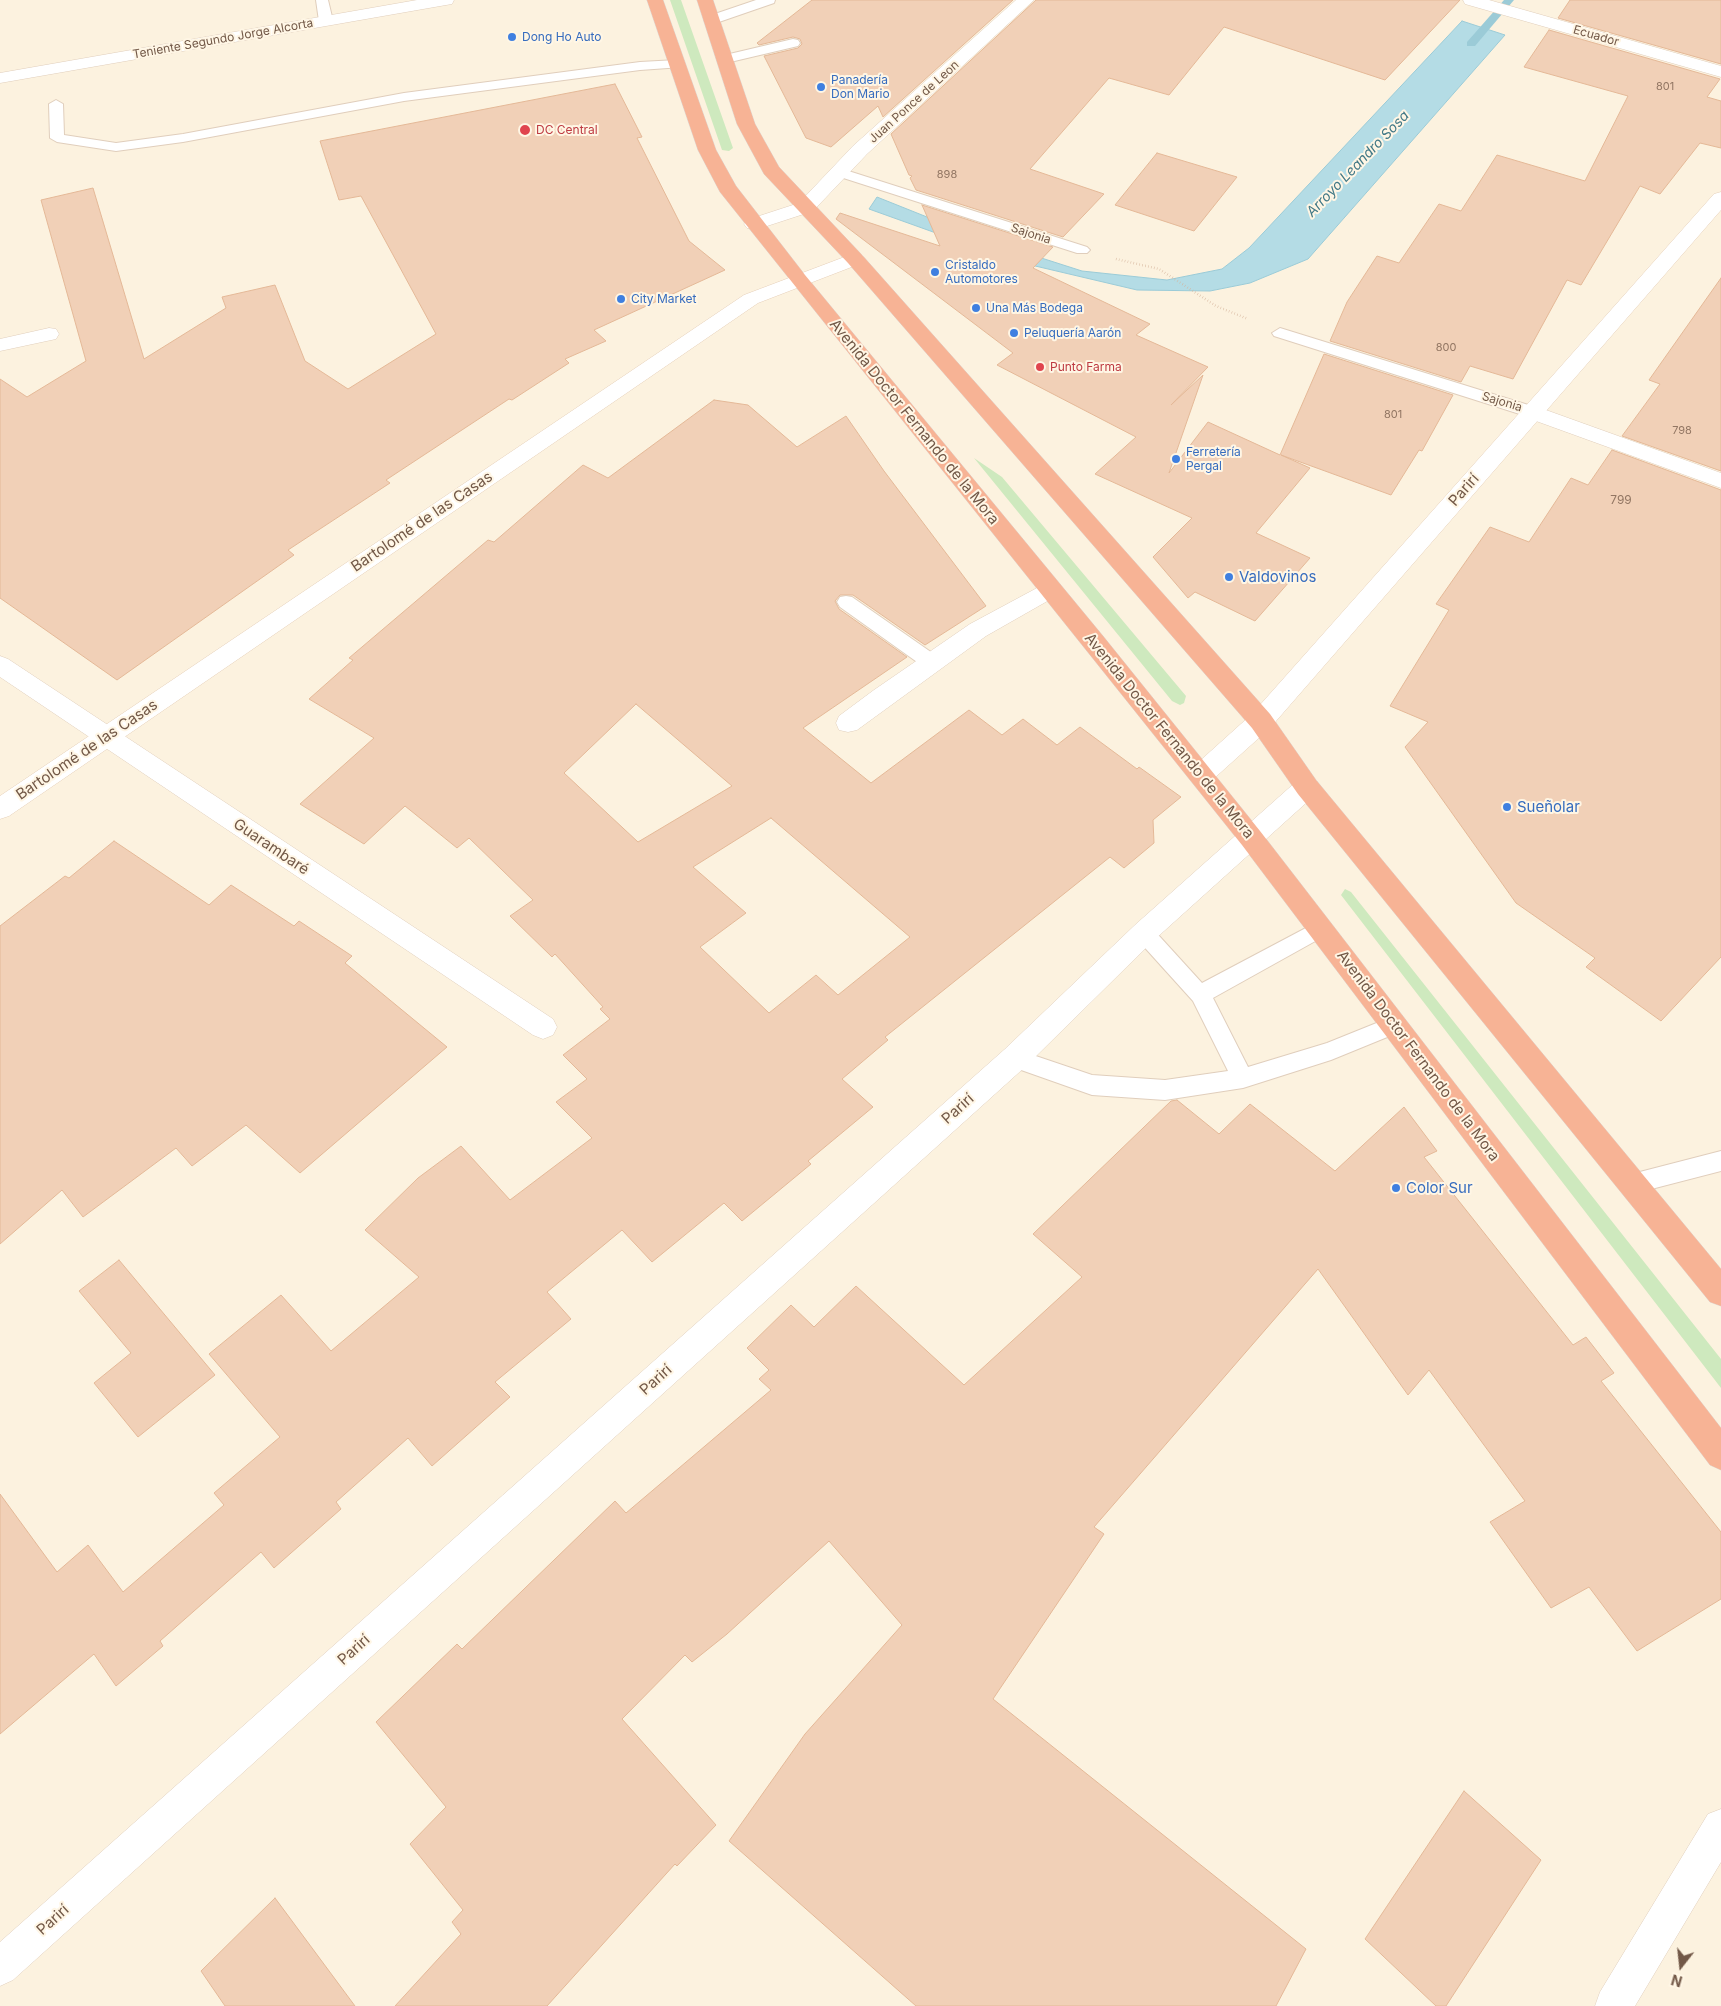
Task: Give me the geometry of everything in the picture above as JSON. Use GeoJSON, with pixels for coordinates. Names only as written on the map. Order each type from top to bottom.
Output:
{"type":"FeatureCollection","features":[{"type":"Feature","properties":{"kind":"highway","name":"Avenida Doctor Fernando de la Mora"},"geometry":{"type":"LineString","coordinates":[[654,0],[707,150],[727,188],[798,279],[1251,838],[1721,1454]]}},
{"type":"Feature","properties":{"kind":"highway"},"geometry":{"type":"LineString","coordinates":[[705,0],[746,124],[770,170],[855,259],[1261,721],[1308,787],[1721,1292]]}},
{"type":"Feature","properties":{"kind":"street","name":"Teniente Segundo Jorge Alcorta"},"geometry":{"type":"LineString","coordinates":[[0,78],[446,0]]}},
{"type":"Feature","properties":{"kind":"street","name":"Juan Ponce de Leon"},"geometry":{"type":"LineString","coordinates":[[806,207],[839,172],[1026,0]]}},
{"type":"Feature","properties":{"kind":"street","name":"Ecuador"},"geometry":{"type":"LineString","coordinates":[[1471,0],[1721,72]]}},
{"type":"Feature","properties":{"kind":"street","name":"Parirí"},"geometry":{"type":"LineString","coordinates":[[1201,775],[1261,721],[1721,198]]}},
{"type":"Feature","properties":{"kind":"street"},"geometry":{"type":"LineString","coordinates":[[754,224],[806,207]]}},
{"type":"Feature","properties":{"kind":"street","name":"Bartolomé de las Casas"},"geometry":{"type":"LineString","coordinates":[[0,809],[751,298],[855,259]]}},
{"type":"Feature","properties":{"kind":"street"},"geometry":{"type":"LineString","coordinates":[[0,344],[49,334]]}},
{"type":"Feature","properties":{"kind":"street","name":"Sajonia"},"geometry":{"type":"LineString","coordinates":[[1532,412],[1721,481]]}},
{"type":"Feature","properties":{"kind":"street"},"geometry":{"type":"LineString","coordinates":[[848,723],[978,630],[1050,589]]}},
{"type":"Feature","properties":{"kind":"street","name":"Guarambaré"},"geometry":{"type":"LineString","coordinates":[[0,665],[105,737],[543,1027]]}},
{"type":"Feature","properties":{"kind":"street","name":"Parirí"},"geometry":{"type":"LineString","coordinates":[[0,1967],[1015,1058],[1144,933],[1308,787]]}},
{"type":"Feature","properties":{"kind":"street"},"geometry":{"type":"LineString","coordinates":[[1614,2006],[1721,1827]]}},
{"type":"Feature","properties":{"kind":"lane"},"geometry":{"type":"LineString","coordinates":[[322,0],[326,21]]}},
{"type":"Feature","properties":{"kind":"lane"},"geometry":{"type":"LineString","coordinates":[[711,20],[769,0]]}},
{"type":"Feature","properties":{"kind":"lane"},"geometry":{"type":"LineString","coordinates":[[726,59],[793,43]]}},
{"type":"Feature","properties":{"kind":"lane"},"geometry":{"type":"LineString","coordinates":[[56,104],[57,138],[116,147],[183,138],[404,97],[640,66],[677,64]]}},
{"type":"Feature","properties":{"kind":"lane","name":"Sajonia"},"geometry":{"type":"LineString","coordinates":[[839,172],[1082,250]]}},
{"type":"Feature","properties":{"kind":"lane","name":"Sajonia"},"geometry":{"type":"LineString","coordinates":[[1280,333],[1532,412]]}},
{"type":"Feature","properties":{"kind":"lane"},"geometry":{"type":"LineString","coordinates":[[846,602],[931,662]]}},
{"type":"Feature","properties":{"kind":"lane"},"geometry":{"type":"LineString","coordinates":[[1200,995],[1321,928]]}},
{"type":"Feature","properties":{"kind":"lane"},"geometry":{"type":"LineString","coordinates":[[1144,933],[1200,995],[1243,1078]]}},
{"type":"Feature","properties":{"kind":"lane"},"geometry":{"type":"LineString","coordinates":[[1015,1058],[1092,1085],[1165,1090],[1243,1078],[1331,1051],[1394,1025]]}},
{"type":"Feature","properties":{"kind":"lane"},"geometry":{"type":"LineString","coordinates":[[1632,1184],[1721,1161]]}},
{"type":"Feature","properties":{"kind":"path"},"geometry":{"type":"LineString","coordinates":[[1082,250],[1159,269],[1216,306]]}},
{"type":"Feature","properties":{"kind":"green space"},"geometry":{"type":"Polygon","coordinates":[[[670,0],[681,0],[733,148],[729,151],[722,150],[670,0]]]}},
{"type":"Feature","properties":{"kind":"green space"},"geometry":{"type":"Polygon","coordinates":[[[974,458],[1002,477],[1186,696],[1184,703],[1180,705],[1172,701],[974,458]]]}},
{"type":"Feature","properties":{"kind":"green space"},"geometry":{"type":"Polygon","coordinates":[[[1345,889],[1351,892],[1721,1359],[1721,1388],[1341,895],[1345,889]]]}},
{"type":"Feature","properties":{"kind":"water"},"geometry":{"type":"Polygon","coordinates":[[[1462,21],[1505,35],[1308,259],[1250,283],[1210,291],[1137,290],[1014,261],[869,209],[877,197],[982,239],[1082,271],[1167,280],[1222,269],[1249,248],[1462,21]]]}},
{"type":"Feature","properties":{"kind":"building"},"geometry":{"type":"Polygon","coordinates":[[[812,0],[1013,0],[883,117],[878,106],[831,147],[806,138],[764,56],[798,48],[802,44],[800,39],[793,37],[759,45],[757,43],[812,0]]]}},
{"type":"Feature","properties":{"kind":"building"},"geometry":{"type":"Polygon","coordinates":[[[1036,0],[1460,0],[1385,80],[1224,27],[1169,95],[1109,78],[1030,169],[1104,194],[1063,237],[916,190],[910,178],[912,176],[909,175],[891,134],[1036,0]]]}},
{"type":"Feature","properties":{"kind":"building"},"geometry":{"type":"Polygon","coordinates":[[[1570,0],[1721,0],[1721,64],[1558,18],[1570,0]]]}},
{"type":"Feature","properties":{"kind":"building"},"geometry":{"type":"Polygon","coordinates":[[[1549,30],[1720,79],[1707,97],[1721,101],[1721,148],[1700,143],[1660,194],[1640,186],[1581,285],[1567,280],[1513,379],[1470,366],[1461,382],[1330,341],[1347,302],[1377,256],[1399,263],[1439,204],[1461,211],[1497,155],[1585,181],[1628,96],[1524,67],[1549,30]]]}},
{"type":"Feature","properties":{"kind":"building"},"geometry":{"type":"Polygon","coordinates":[[[615,84],[642,137],[637,138],[689,241],[725,270],[594,330],[606,341],[565,359],[569,363],[512,400],[509,399],[386,480],[390,483],[288,550],[294,555],[117,680],[0,598],[0,379],[27,397],[86,361],[41,200],[93,188],[144,359],[226,308],[222,297],[275,285],[305,361],[348,389],[436,334],[361,196],[339,200],[320,141],[615,84]]]}},
{"type":"Feature","properties":{"kind":"building"},"geometry":{"type":"Polygon","coordinates":[[[1157,153],[1237,177],[1194,231],[1115,205],[1157,153]]]}},
{"type":"Feature","properties":{"kind":"building"},"geometry":{"type":"Polygon","coordinates":[[[922,205],[1053,247],[1033,268],[1150,324],[1136,335],[1208,367],[1171,405],[1203,375],[1169,473],[1208,422],[1280,455],[1324,354],[1453,395],[1422,451],[1419,450],[1391,495],[1281,455],[1310,468],[1256,533],[1310,558],[1255,621],[1195,592],[1188,598],[1153,557],[1192,518],[1095,474],[1136,437],[997,365],[1013,353],[836,219],[840,213],[940,246],[922,205]]]}},
{"type":"Feature","properties":{"kind":"building"},"geometry":{"type":"Polygon","coordinates":[[[1721,278],[1721,471],[1622,436],[1660,384],[1649,380],[1721,278]]]}},
{"type":"Feature","properties":{"kind":"building"},"geometry":{"type":"Polygon","coordinates":[[[714,400],[748,405],[797,447],[846,416],[884,471],[986,606],[925,645],[853,595],[840,595],[835,601],[839,609],[907,657],[803,728],[871,783],[969,710],[1002,735],[1023,719],[1057,745],[1080,727],[1137,769],[1139,767],[1181,797],[1153,820],[1154,843],[1124,868],[1110,857],[885,1037],[888,1040],[842,1079],[873,1107],[808,1161],[811,1164],[742,1221],[724,1203],[652,1262],[622,1230],[547,1292],[571,1319],[495,1382],[510,1397],[432,1466],[408,1438],[336,1502],[341,1509],[274,1568],[261,1552],[160,1641],[163,1646],[116,1686],[94,1654],[0,1734],[0,1494],[57,1572],[88,1545],[123,1592],[224,1505],[214,1493],[280,1437],[209,1354],[281,1295],[331,1351],[419,1277],[365,1230],[418,1178],[461,1146],[510,1200],[592,1138],[556,1102],[587,1079],[563,1055],[610,1019],[600,1009],[603,1007],[555,954],[552,957],[510,916],[533,900],[469,838],[457,848],[405,806],[364,844],[300,804],[374,738],[309,699],[353,660],[349,658],[488,540],[494,542],[583,465],[608,478],[714,400]],[[636,704],[564,773],[638,842],[732,786],[636,704]],[[771,818],[693,867],[746,913],[700,947],[769,1013],[816,975],[838,995],[910,937],[771,818]]]}},
{"type":"Feature","properties":{"kind":"building"},"geometry":{"type":"Polygon","coordinates":[[[1612,450],[1721,490],[1721,957],[1661,1021],[1586,967],[1595,958],[1516,903],[1405,747],[1428,722],[1390,706],[1449,610],[1436,604],[1490,527],[1529,542],[1571,478],[1588,485],[1612,450]]]}},
{"type":"Feature","properties":{"kind":"building"},"geometry":{"type":"Polygon","coordinates":[[[114,841],[209,905],[231,885],[294,926],[299,921],[352,956],[345,963],[447,1047],[300,1173],[246,1125],[192,1166],[176,1148],[83,1217],[62,1190],[0,1244],[0,926],[65,876],[69,878],[114,841]]]}},
{"type":"Feature","properties":{"kind":"building"},"geometry":{"type":"Polygon","coordinates":[[[1177,1100],[1219,1134],[1250,1104],[1335,1171],[1404,1107],[1437,1151],[1424,1157],[1573,1345],[1586,1337],[1614,1373],[1601,1381],[1721,1532],[1721,1599],[1637,1651],[1589,1587],[1551,1608],[1490,1522],[1525,1501],[1429,1370],[1408,1395],[1318,1269],[1094,1527],[1104,1534],[993,1699],[1306,1949],[1276,2006],[916,2006],[729,1841],[805,1734],[902,1625],[829,1541],[727,1634],[692,1662],[685,1655],[622,1719],[716,1825],[677,1866],[675,1864],[547,2006],[395,2006],[461,1934],[452,1922],[463,1910],[410,1844],[446,1807],[376,1722],[457,1644],[462,1649],[615,1501],[626,1513],[771,1390],[759,1379],[769,1370],[747,1348],[791,1305],[814,1327],[856,1286],[964,1385],[1082,1277],[1033,1234],[1171,1101],[1177,1100]]]}},
{"type":"Feature","properties":{"kind":"building"},"geometry":{"type":"Polygon","coordinates":[[[119,1260],[215,1375],[138,1437],[94,1383],[131,1353],[79,1291],[119,1260]]]}},
{"type":"Feature","properties":{"kind":"building"},"geometry":{"type":"Polygon","coordinates":[[[1464,1791],[1541,1860],[1446,2006],[1436,2006],[1365,1939],[1464,1791]]]}},
{"type":"Feature","properties":{"kind":"building"},"geometry":{"type":"Polygon","coordinates":[[[275,1898],[355,2006],[225,2006],[201,1971],[275,1898]]]}},
{"type":"Feature","properties":{"kind":"waterway","name":"Arroyo Leandro Sosa"},"geometry":{"type":"LineString","coordinates":[[1471,44],[1509,0]]}},
{"type":"Feature","properties":{"kind":"place","name":"Dong Ho Auto"},"geometry":{"type":"Point","coordinates":[512,37]}},
{"type":"Feature","properties":{"kind":"place","name":"Panadería Don Mario"},"geometry":{"type":"Point","coordinates":[821,87]}},
{"type":"Feature","properties":{"kind":"place","name":"DC Central"},"geometry":{"type":"Point","coordinates":[525,130]}},
{"type":"Feature","properties":{"kind":"place","name":"Cristaldo Automotores"},"geometry":{"type":"Point","coordinates":[935,272]}},
{"type":"Feature","properties":{"kind":"place","name":"City Market"},"geometry":{"type":"Point","coordinates":[621,299]}},
{"type":"Feature","properties":{"kind":"place","name":"Una Más Bodega"},"geometry":{"type":"Point","coordinates":[976,308]}},
{"type":"Feature","properties":{"kind":"place","name":"Peluquería Aarón"},"geometry":{"type":"Point","coordinates":[1014,333]}},
{"type":"Feature","properties":{"kind":"place","name":"Punto Farma"},"geometry":{"type":"Point","coordinates":[1040,367]}},
{"type":"Feature","properties":{"kind":"place","name":"Ferretería Pergal"},"geometry":{"type":"Point","coordinates":[1176,459]}},
{"type":"Feature","properties":{"kind":"place","name":"Valdovinos"},"geometry":{"type":"Point","coordinates":[1229,577]}},
{"type":"Feature","properties":{"kind":"place","name":"Sueñolar"},"geometry":{"type":"Point","coordinates":[1507,807]}},
{"type":"Feature","properties":{"kind":"place","name":"Color Sur"},"geometry":{"type":"Point","coordinates":[1396,1188]}}]}
